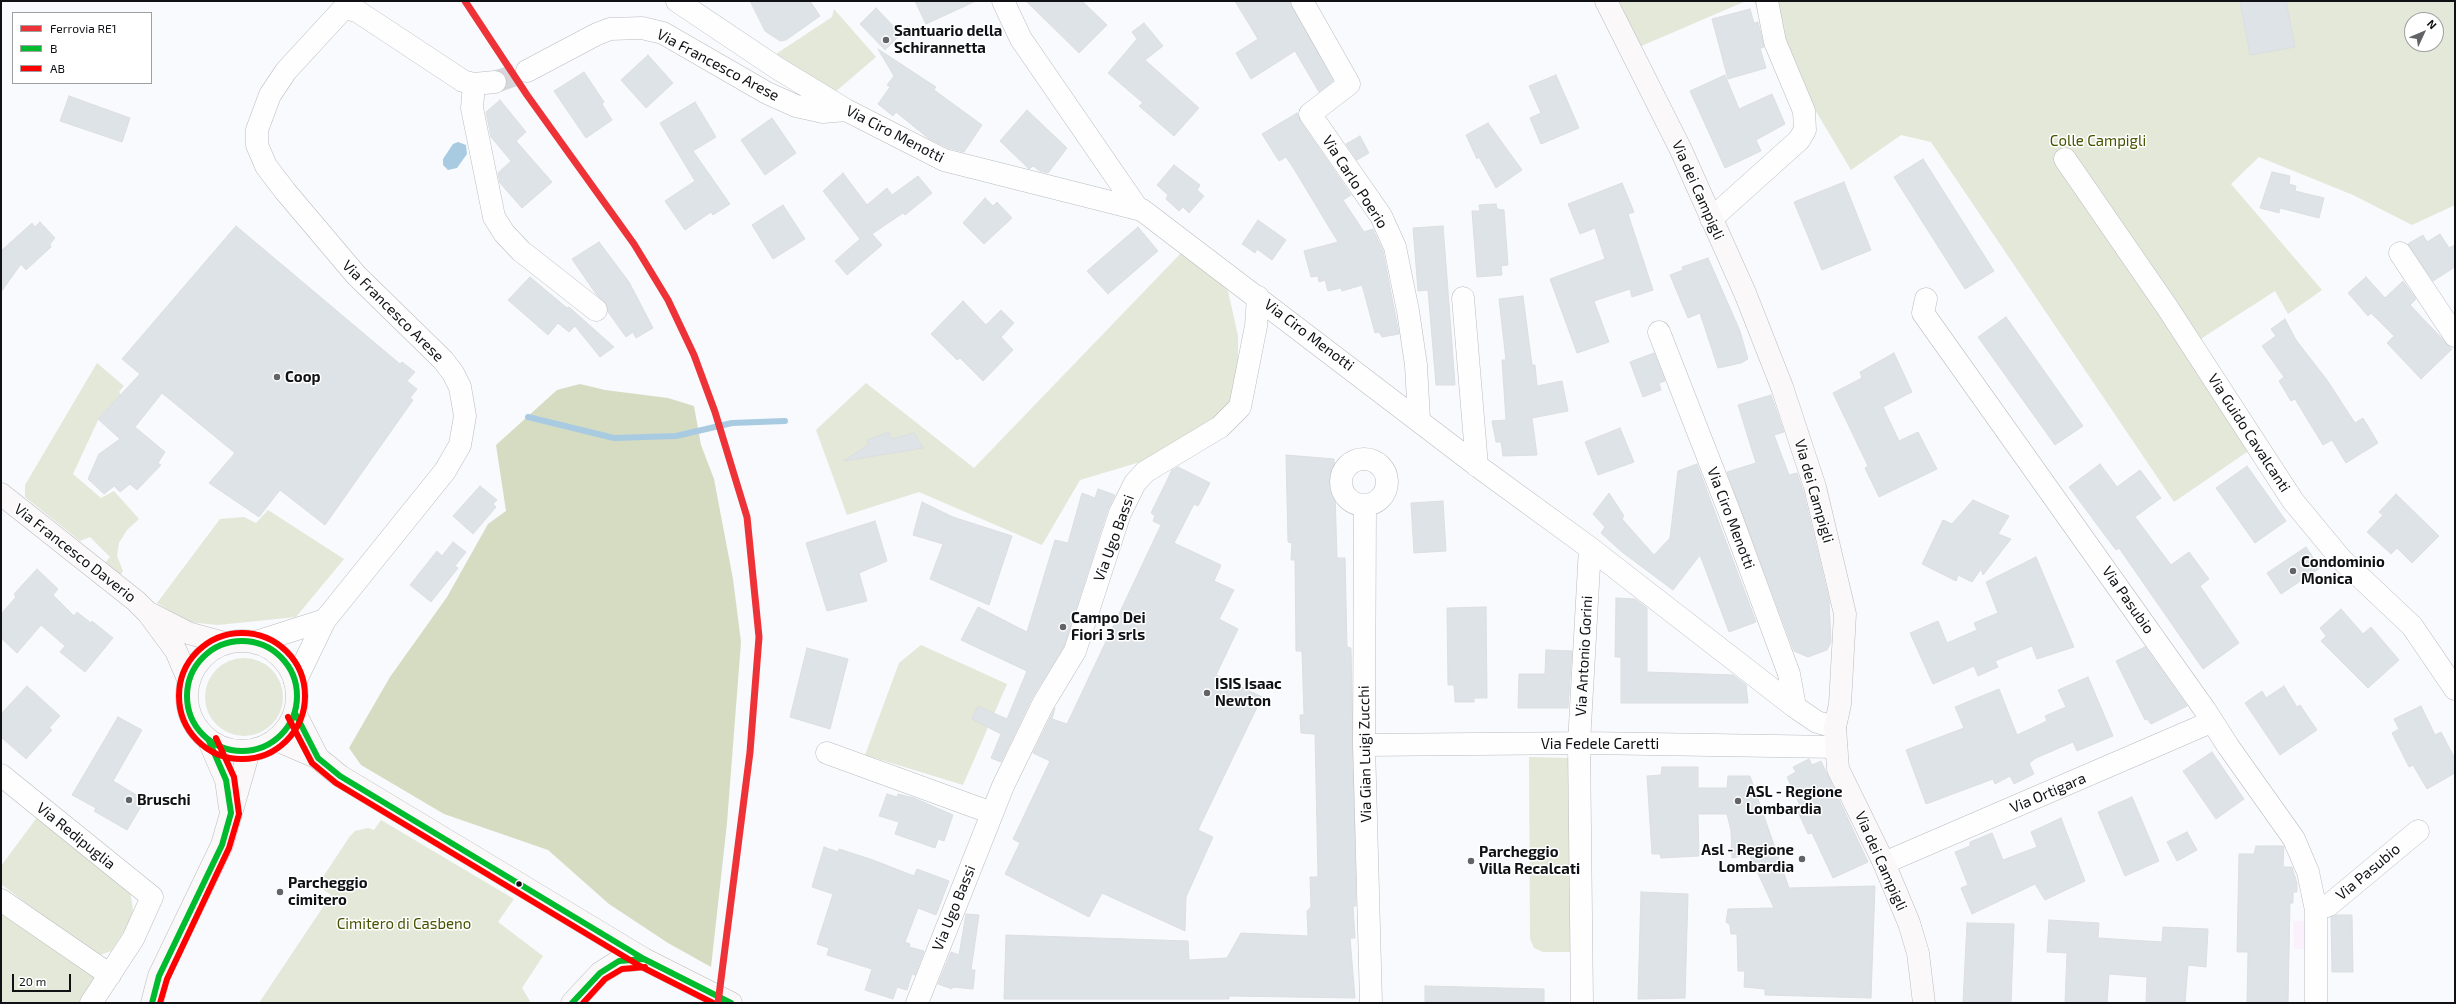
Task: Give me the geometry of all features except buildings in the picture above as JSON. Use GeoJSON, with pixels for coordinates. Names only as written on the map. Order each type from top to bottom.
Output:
{"type":"FeatureCollection","features":[{"type":"Feature","properties":{"kind":"street","name":"Via Ciro Menotti"},"geometry":{"type":"LineString","coordinates":[[677,1],[777,68],[846,110],[944,160],[1138,209]]}},
{"type":"Feature","properties":{"kind":"street","name":"Via Ciro Menotti"},"geometry":{"type":"LineString","coordinates":[[1003,1],[1021,39],[1138,209],[1258,297],[1477,466],[1590,548],[1835,737]]}},
{"type":"Feature","properties":{"kind":"street","name":"Via Carlo Poerio"},"geometry":{"type":"LineString","coordinates":[[1302,1],[1349,84],[1310,114],[1381,216],[1394,247],[1409,319],[1416,365],[1419,420]]}},
{"type":"Feature","properties":{"kind":"street","name":"Via dei Campigli"},"geometry":{"type":"LineString","coordinates":[[1606,1],[1681,150],[1745,293],[1782,387],[1815,487],[1845,614],[1840,704],[1835,737],[1838,769],[1884,863],[1909,923],[1918,953],[1924,1003]]}},
{"type":"Feature","properties":{"kind":"street"},"geometry":{"type":"LineString","coordinates":[[1711,219],[1799,140],[1805,130],[1804,111],[1775,42],[1767,1]]}},
{"type":"Feature","properties":{"kind":"street","name":"Via Francesco Arese"},"geometry":{"type":"LineString","coordinates":[[295,682],[325,620],[445,471],[460,445],[465,416],[460,387],[453,373],[443,360],[356,275],[281,186],[266,166],[257,145],[257,130],[270,95],[286,71],[342,4],[357,11],[450,74],[484,83],[472,108],[494,217],[504,233],[521,251],[596,310]]}},
{"type":"Feature","properties":{"kind":"street","name":"Via Francesco Arese"},"geometry":{"type":"LineString","coordinates":[[527,71],[597,34],[626,27],[642,28],[663,33],[767,93],[796,106],[823,112],[846,110]]}},
{"type":"Feature","properties":{"kind":"street","name":"Via Guido Cavalcanti"},"geometry":{"type":"LineString","coordinates":[[2065,159],[2167,306],[2293,501],[2341,559],[2412,626],[2455,689]]}},
{"type":"Feature","properties":{"kind":"street"},"geometry":{"type":"LineString","coordinates":[[2400,253],[2455,336]]}},
{"type":"Feature","properties":{"kind":"street","name":"Via Ugo Bassi"},"geometry":{"type":"LineString","coordinates":[[918,1003],[992,813],[1043,704],[1075,651],[1120,513],[1135,483],[1145,472],[1220,427],[1240,407],[1256,326],[1258,297]]}},
{"type":"Feature","properties":{"kind":"street"},"geometry":{"type":"LineString","coordinates":[[1463,298],[1477,466]]}},
{"type":"Feature","properties":{"kind":"street","name":"Via Pasubio"},"geometry":{"type":"LineString","coordinates":[[1926,299],[1923,313],[2206,710],[2211,722],[2294,838],[2308,872],[2316,910],[2316,1003]]}},
{"type":"Feature","properties":{"kind":"street","name":"Via Ciro Menotti"},"geometry":{"type":"LineString","coordinates":[[1659,332],[1729,511],[1789,674],[1795,707]]}},
{"type":"Feature","properties":{"kind":"street","name":"Via Francesco Daverio"},"geometry":{"type":"LineString","coordinates":[[1,494],[136,601],[148,613],[176,651],[188,679]]}},
{"type":"Feature","properties":{"kind":"street","name":"Via Gian Luigi Zucchi"},"geometry":{"type":"LineString","coordinates":[[1365,505],[1364,745],[1371,1003]]}},
{"type":"Feature","properties":{"kind":"street","name":"Via Antonio Gorini"},"geometry":{"type":"LineString","coordinates":[[1582,1003],[1579,743],[1590,548]]}},
{"type":"Feature","properties":{"kind":"street","name":"Via Francesco Daverio"},"geometry":{"type":"LineString","coordinates":[[148,613],[188,633],[225,643]]}},
{"type":"Feature","properties":{"kind":"street"},"geometry":{"type":"LineString","coordinates":[[256,642],[325,620]]}},
{"type":"Feature","properties":{"kind":"street"},"geometry":{"type":"LineString","coordinates":[[209,741],[228,750],[249,751],[264,748],[276,740],[287,729],[295,713],[295,682],[287,664],[278,655],[256,642],[240,640],[225,643],[203,656],[188,679],[186,702],[193,724],[209,741],[226,780],[231,813]]}},
{"type":"Feature","properties":{"kind":"street"},"geometry":{"type":"LineString","coordinates":[[295,713],[318,758]]}},
{"type":"Feature","properties":{"kind":"street","name":"Via Ortigara"},"geometry":{"type":"LineString","coordinates":[[1884,863],[2211,722]]}},
{"type":"Feature","properties":{"kind":"street","name":"Via Fedele Caretti"},"geometry":{"type":"LineString","coordinates":[[1364,745],[1579,743],[1835,737]]}},
{"type":"Feature","properties":{"kind":"street"},"geometry":{"type":"LineString","coordinates":[[276,740],[318,758],[346,780],[644,959],[731,1003]]}},
{"type":"Feature","properties":{"kind":"street"},"geometry":{"type":"LineString","coordinates":[[152,1003],[159,976],[222,845],[249,751]]}},
{"type":"Feature","properties":{"kind":"street"},"geometry":{"type":"LineString","coordinates":[[827,753],[992,813]]}},
{"type":"Feature","properties":{"kind":"street","name":"Via Redipuglia"},"geometry":{"type":"LineString","coordinates":[[1,775],[152,897],[133,939],[110,975]]}},
{"type":"Feature","properties":{"kind":"street","name":"Via Pasubio"},"geometry":{"type":"LineString","coordinates":[[2316,910],[2329,905],[2418,831]]}},
{"type":"Feature","properties":{"kind":"street"},"geometry":{"type":"LineString","coordinates":[[1,900],[110,975],[91,1003]]}},
{"type":"Feature","properties":{"kind":"street"},"geometry":{"type":"LineString","coordinates":[[572,1003],[600,973],[618,961],[644,959]]}},
{"type":"Feature","properties":{"kind":"shaded area"},"geometry":{"type":"Polygon","coordinates":[[[2293,921],[2307,921],[2308,949],[2294,949],[2293,921]]]}},
{"type":"Feature","properties":{"kind":"green space"},"geometry":{"type":"Polygon","coordinates":[[[1619,1],[1746,1],[1639,47],[1619,1]]]}},
{"type":"Feature","properties":{"kind":"green space","name":"Colle Campigli"},"geometry":{"type":"Polygon","coordinates":[[[1754,1],[2455,1],[2455,205],[2412,225],[2353,195],[2259,157],[2231,184],[2322,290],[2288,314],[2275,291],[2199,340],[2266,439],[2174,502],[1931,142],[1901,135],[1851,170],[1762,21],[1754,1]]]}},
{"type":"Feature","properties":{"kind":"green space"},"geometry":{"type":"Polygon","coordinates":[[[834,9],[876,57],[834,93],[776,54],[832,17],[834,9]]]}},
{"type":"Feature","properties":{"kind":"green space"},"geometry":{"type":"Polygon","coordinates":[[[1183,251],[1207,267],[1228,291],[1238,336],[1238,379],[1229,410],[1157,457],[1080,480],[1042,545],[919,492],[847,515],[816,430],[866,383],[974,468],[1183,251]]]}},
{"type":"Feature","properties":{"kind":"green space"},"geometry":{"type":"Polygon","coordinates":[[[97,363],[124,386],[119,392],[121,395],[99,418],[73,474],[101,498],[114,491],[139,519],[127,530],[119,543],[117,556],[123,571],[120,575],[104,564],[110,557],[90,537],[80,541],[25,497],[25,485],[97,363]]]}},
{"type":"Feature","properties":{"kind":"green space"},"geometry":{"type":"Polygon","coordinates":[[[580,384],[605,390],[668,398],[694,406],[701,445],[714,479],[733,579],[741,642],[727,823],[711,967],[668,943],[609,904],[548,850],[444,814],[361,765],[349,748],[390,677],[447,597],[488,524],[506,511],[496,445],[557,390],[580,384]]]}},
{"type":"Feature","properties":{"kind":"green space"},"geometry":{"type":"Polygon","coordinates":[[[268,510],[344,559],[296,617],[218,625],[188,622],[157,603],[220,519],[244,517],[256,523],[268,510]]]}},
{"type":"Feature","properties":{"kind":"green space"},"geometry":{"type":"Polygon","coordinates":[[[921,645],[1007,684],[963,785],[865,755],[899,663],[921,645]]]}},
{"type":"Feature","properties":{"kind":"green space"},"geometry":{"type":"Polygon","coordinates":[[[244,658],[259,661],[271,670],[280,682],[283,697],[280,712],[271,724],[259,733],[244,736],[229,733],[217,724],[208,712],[205,697],[208,682],[217,670],[229,661],[244,658]]]}},
{"type":"Feature","properties":{"kind":"green space"},"geometry":{"type":"Polygon","coordinates":[[[1529,757],[1570,758],[1572,952],[1543,952],[1534,948],[1530,939],[1529,757]]]}},
{"type":"Feature","properties":{"kind":"green space"},"geometry":{"type":"Polygon","coordinates":[[[38,816],[130,891],[133,910],[128,925],[111,951],[100,955],[91,953],[1,884],[1,866],[38,816]]]}},
{"type":"Feature","properties":{"kind":"green space","name":"Cimitero di Casbeno"},"geometry":{"type":"Polygon","coordinates":[[[381,820],[514,899],[498,922],[543,956],[522,988],[530,1001],[529,1003],[259,1003],[331,895],[324,890],[323,877],[350,836],[355,831],[368,828],[374,830],[381,820]]]}},
{"type":"Feature","properties":{"kind":"green space"},"geometry":{"type":"Polygon","coordinates":[[[1,906],[96,976],[85,1003],[1,1003],[1,906]]]}},
{"type":"Feature","properties":{"kind":"water"},"geometry":{"type":"Polygon","coordinates":[[[458,142],[466,145],[467,154],[457,168],[448,170],[443,165],[443,159],[453,144],[458,142]]]}},
{"type":"Feature","properties":{"kind":"waterway"},"geometry":{"type":"LineString","coordinates":[[528,417],[614,438],[676,436],[732,423],[785,421]]}},
{"type":"Feature","properties":{"kind":"tunnel"},"geometry":{"type":"LineString","coordinates":[[495,82],[527,71]]}},
{"type":"Feature","properties":{"kind":"rail line","name":"RE1"},"geometry":{"type":"LineString","coordinates":[[465,1],[527,95],[634,244],[668,300],[694,355],[715,412],[747,517],[759,637],[750,752],[718,1003]]}},
{"type":"Feature","properties":{"kind":"transit line","name":"AB"},"geometry":{"type":"LineString","coordinates":[[248,633],[272,640],[287,651],[298,666],[304,684],[305,696],[304,708],[298,726],[287,741],[272,752],[254,758],[236,759],[212,752],[197,741],[186,726],[180,708],[179,690],[186,666],[197,651],[212,640],[230,634],[248,633]]}},
{"type":"Feature","properties":{"kind":"transit line","name":"B"},"geometry":{"type":"LineString","coordinates":[[242,641],[263,645],[273,650],[281,657],[288,665],[293,675],[297,696],[293,717],[288,727],[281,735],[273,742],[263,747],[242,751],[221,747],[211,742],[203,735],[196,727],[191,717],[187,696],[191,675],[196,665],[203,657],[211,650],[221,645],[242,641]]}},
{"type":"Feature","properties":{"kind":"transit line","name":"B"},"geometry":{"type":"LineString","coordinates":[[295,713],[318,758],[340,776],[644,959],[731,1003]]}},
{"type":"Feature","properties":{"kind":"transit line","name":"AB"},"geometry":{"type":"LineString","coordinates":[[288,717],[312,763],[336,783],[640,966],[713,1003]]}},
{"type":"Feature","properties":{"kind":"transit line","name":"AB"},"geometry":{"type":"LineString","coordinates":[[160,1003],[167,979],[229,848],[239,814],[234,777],[216,738]]}},
{"type":"Feature","properties":{"kind":"transit line","name":"B"},"geometry":{"type":"LineString","coordinates":[[152,1003],[159,976],[222,845],[231,813],[226,780],[209,741]]}},
{"type":"Feature","properties":{"kind":"transit line","name":"B"},"geometry":{"type":"LineString","coordinates":[[572,1003],[600,973],[619,961],[644,959]]}},
{"type":"Feature","properties":{"kind":"transit line","name":"AB"},"geometry":{"type":"LineString","coordinates":[[583,1003],[605,979],[622,969],[645,967]]}},
{"type":"Feature","properties":{"kind":"place","name":"Santuario della Schirannetta"},"geometry":{"type":"Point","coordinates":[886,40]}},
{"type":"Feature","properties":{"kind":"place","name":"Coop"},"geometry":{"type":"Point","coordinates":[277,377]}},
{"type":"Feature","properties":{"kind":"place","name":"Condominio Monica"},"geometry":{"type":"Point","coordinates":[2293,571]}},
{"type":"Feature","properties":{"kind":"place","name":"Campo Dei Fiori 3 srls"},"geometry":{"type":"Point","coordinates":[1063,627]}},
{"type":"Feature","properties":{"kind":"place","name":"ISIS Isaac Newton"},"geometry":{"type":"Point","coordinates":[1207,693]}},
{"type":"Feature","properties":{"kind":"place","name":"Bruschi"},"geometry":{"type":"Point","coordinates":[129,800]}},
{"type":"Feature","properties":{"kind":"place","name":"ASL - Regione Lombardia"},"geometry":{"type":"Point","coordinates":[1738,801]}},
{"type":"Feature","properties":{"kind":"place","name":"Asl - Regione Lombardia"},"geometry":{"type":"Point","coordinates":[1802,859]}},
{"type":"Feature","properties":{"kind":"place","name":"Parcheggio Villa Recalcati"},"geometry":{"type":"Point","coordinates":[1471,861]}},
{"type":"Feature","properties":{"kind":"place","name":"Parcheggio cimitero"},"geometry":{"type":"Point","coordinates":[280,892]}}]}
